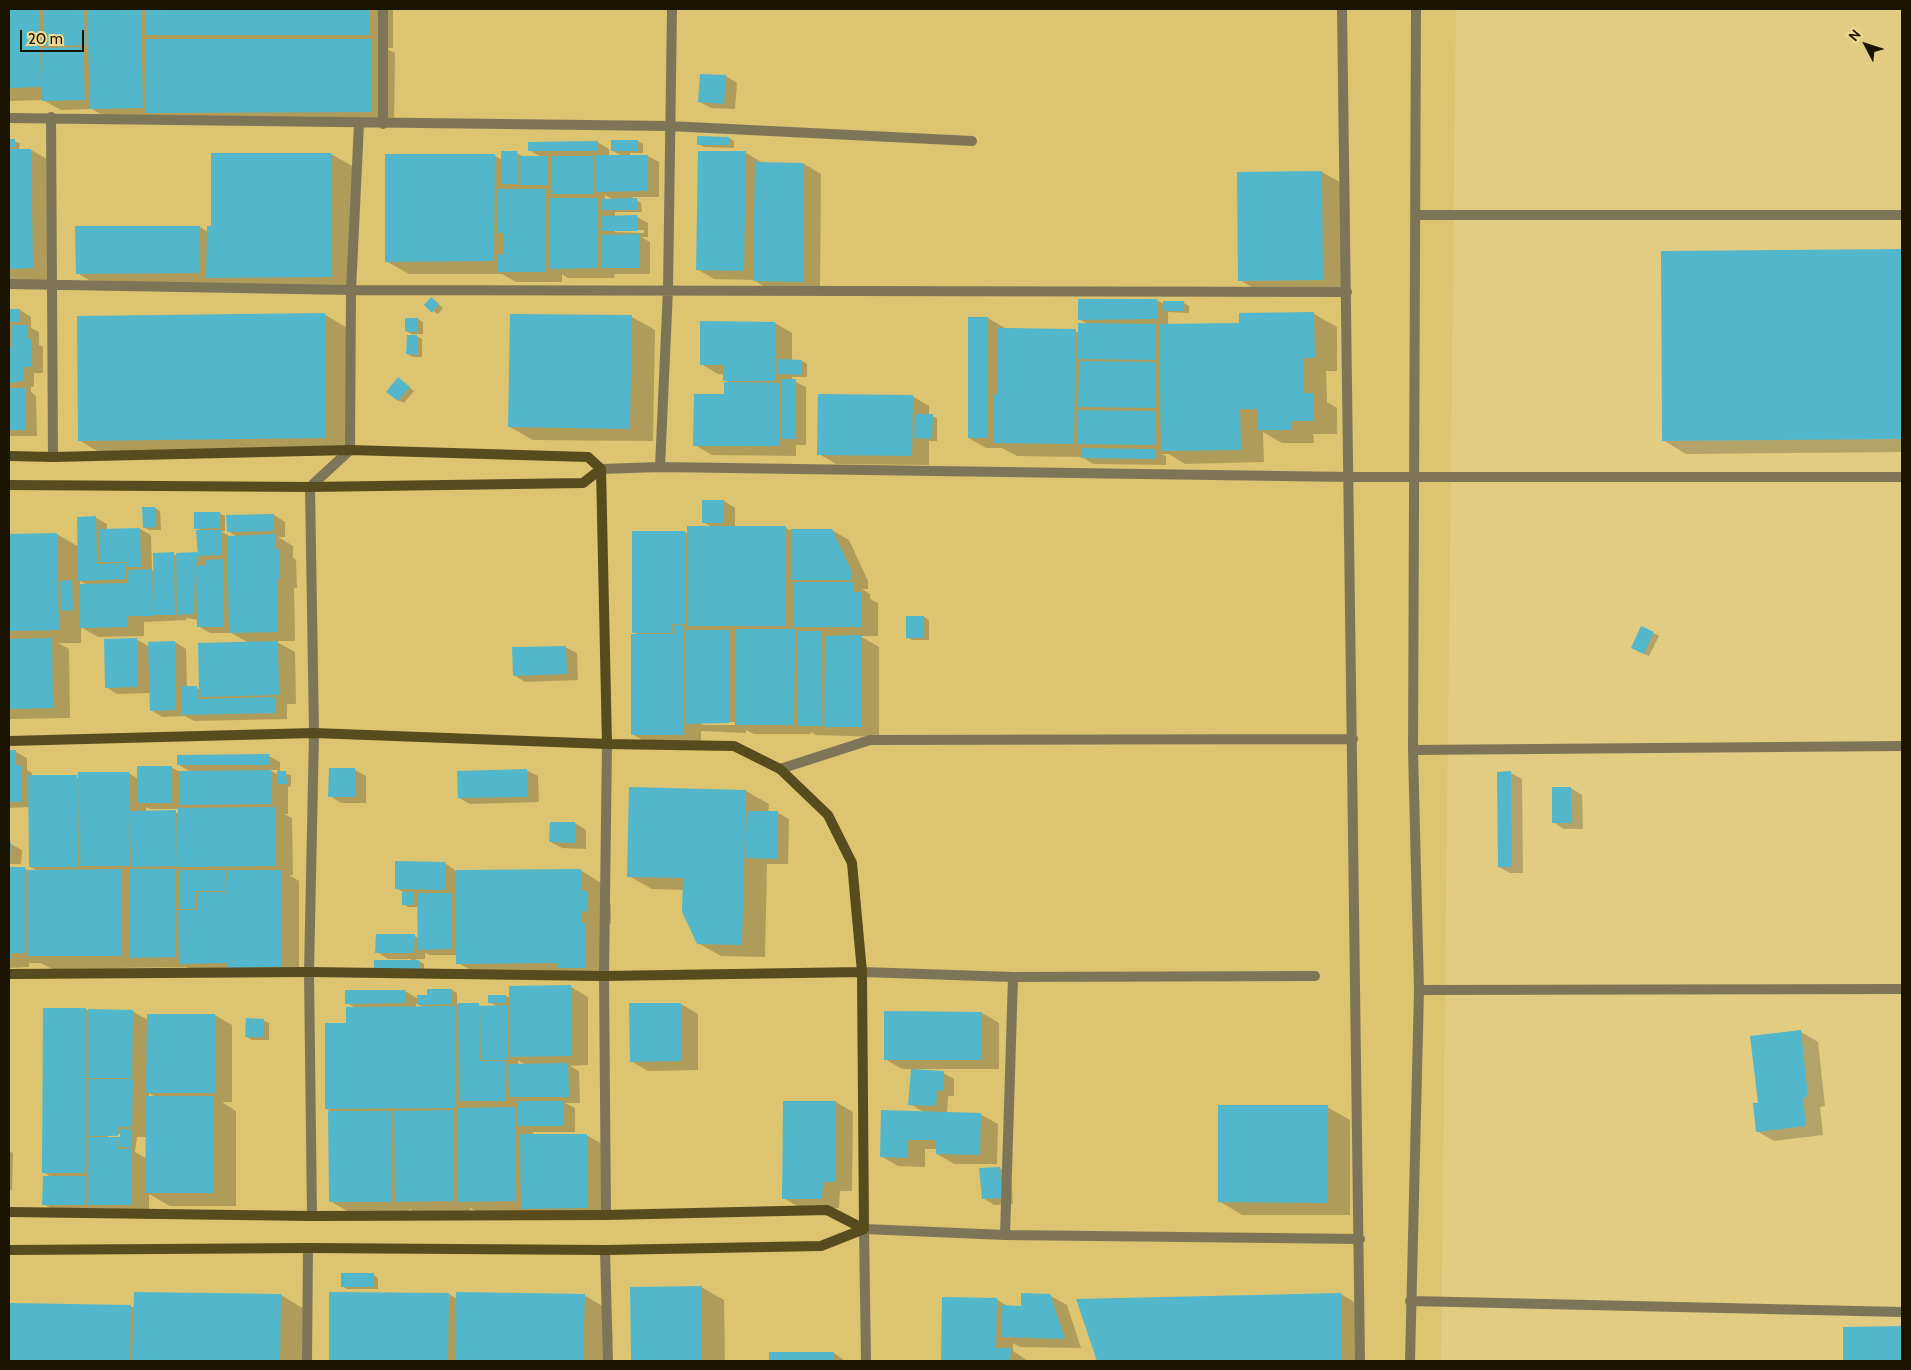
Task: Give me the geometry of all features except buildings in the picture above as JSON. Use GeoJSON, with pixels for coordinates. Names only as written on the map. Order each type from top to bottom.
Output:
{"type":"FeatureCollection","features":[{"type":"Feature","properties":{"kind":"street"},"geometry":{"type":"LineString","coordinates":[[383,9],[383,124]]}},
{"type":"Feature","properties":{"kind":"street"},"geometry":{"type":"LineString","coordinates":[[660,467],[668,290],[672,9]]}},
{"type":"Feature","properties":{"kind":"street"},"geometry":{"type":"LineString","coordinates":[[1342,9],[1360,1239],[1360,1361]]}},
{"type":"Feature","properties":{"kind":"street"},"geometry":{"type":"LineString","coordinates":[[1410,1361],[1419,990],[1413,750],[1416,9]]}},
{"type":"Feature","properties":{"kind":"street"},"geometry":{"type":"LineString","coordinates":[[9,118],[359,124],[669,126],[972,141]]}},
{"type":"Feature","properties":{"kind":"street"},"geometry":{"type":"LineString","coordinates":[[51,118],[53,457]]}},
{"type":"Feature","properties":{"kind":"street"},"geometry":{"type":"LineString","coordinates":[[312,1216],[310,972],[314,733],[310,487],[350,450],[351,290],[359,124]]}},
{"type":"Feature","properties":{"kind":"street"},"geometry":{"type":"LineString","coordinates":[[1415,215],[1902,215]]}},
{"type":"Feature","properties":{"kind":"street"},"geometry":{"type":"LineString","coordinates":[[9,284],[351,290],[1347,292]]}},
{"type":"Feature","properties":{"kind":"street"},"geometry":{"type":"LineString","coordinates":[[9,456],[53,457],[350,450],[588,457],[600,469],[608,744],[604,976],[606,1215]]}},
{"type":"Feature","properties":{"kind":"street"},"geometry":{"type":"LineString","coordinates":[[9,485],[310,487],[584,483],[600,469],[660,467],[1349,477],[1902,477]]}},
{"type":"Feature","properties":{"kind":"street"},"geometry":{"type":"LineString","coordinates":[[9,741],[314,733],[608,744],[734,746],[780,769],[828,815],[852,863],[862,972],[866,1361]]}},
{"type":"Feature","properties":{"kind":"street"},"geometry":{"type":"LineString","coordinates":[[780,769],[870,740],[1353,739]]}},
{"type":"Feature","properties":{"kind":"street"},"geometry":{"type":"LineString","coordinates":[[1413,750],[1902,746]]}},
{"type":"Feature","properties":{"kind":"street"},"geometry":{"type":"LineString","coordinates":[[9,974],[310,972],[604,976],[862,972],[1013,977],[1316,976]]}},
{"type":"Feature","properties":{"kind":"street"},"geometry":{"type":"LineString","coordinates":[[1005,1235],[1013,977]]}},
{"type":"Feature","properties":{"kind":"street"},"geometry":{"type":"LineString","coordinates":[[1419,990],[1902,989]]}},
{"type":"Feature","properties":{"kind":"street"},"geometry":{"type":"LineString","coordinates":[[9,1212],[312,1216],[606,1215],[827,1210],[864,1229]]}},
{"type":"Feature","properties":{"kind":"street"},"geometry":{"type":"LineString","coordinates":[[9,1250],[308,1248],[605,1250],[822,1246],[864,1229],[1005,1235],[1360,1239]]}},
{"type":"Feature","properties":{"kind":"street"},"geometry":{"type":"LineString","coordinates":[[307,1361],[308,1248]]}},
{"type":"Feature","properties":{"kind":"street"},"geometry":{"type":"LineString","coordinates":[[605,1250],[608,1361]]}},
{"type":"Feature","properties":{"kind":"street"},"geometry":{"type":"LineString","coordinates":[[1410,1301],[1902,1312]]}},
{"type":"Feature","properties":{"kind":"shaded area"},"geometry":{"type":"Polygon","coordinates":[[[9,9],[1456,9],[1441,1361],[9,1361],[9,9]]]}}]}
